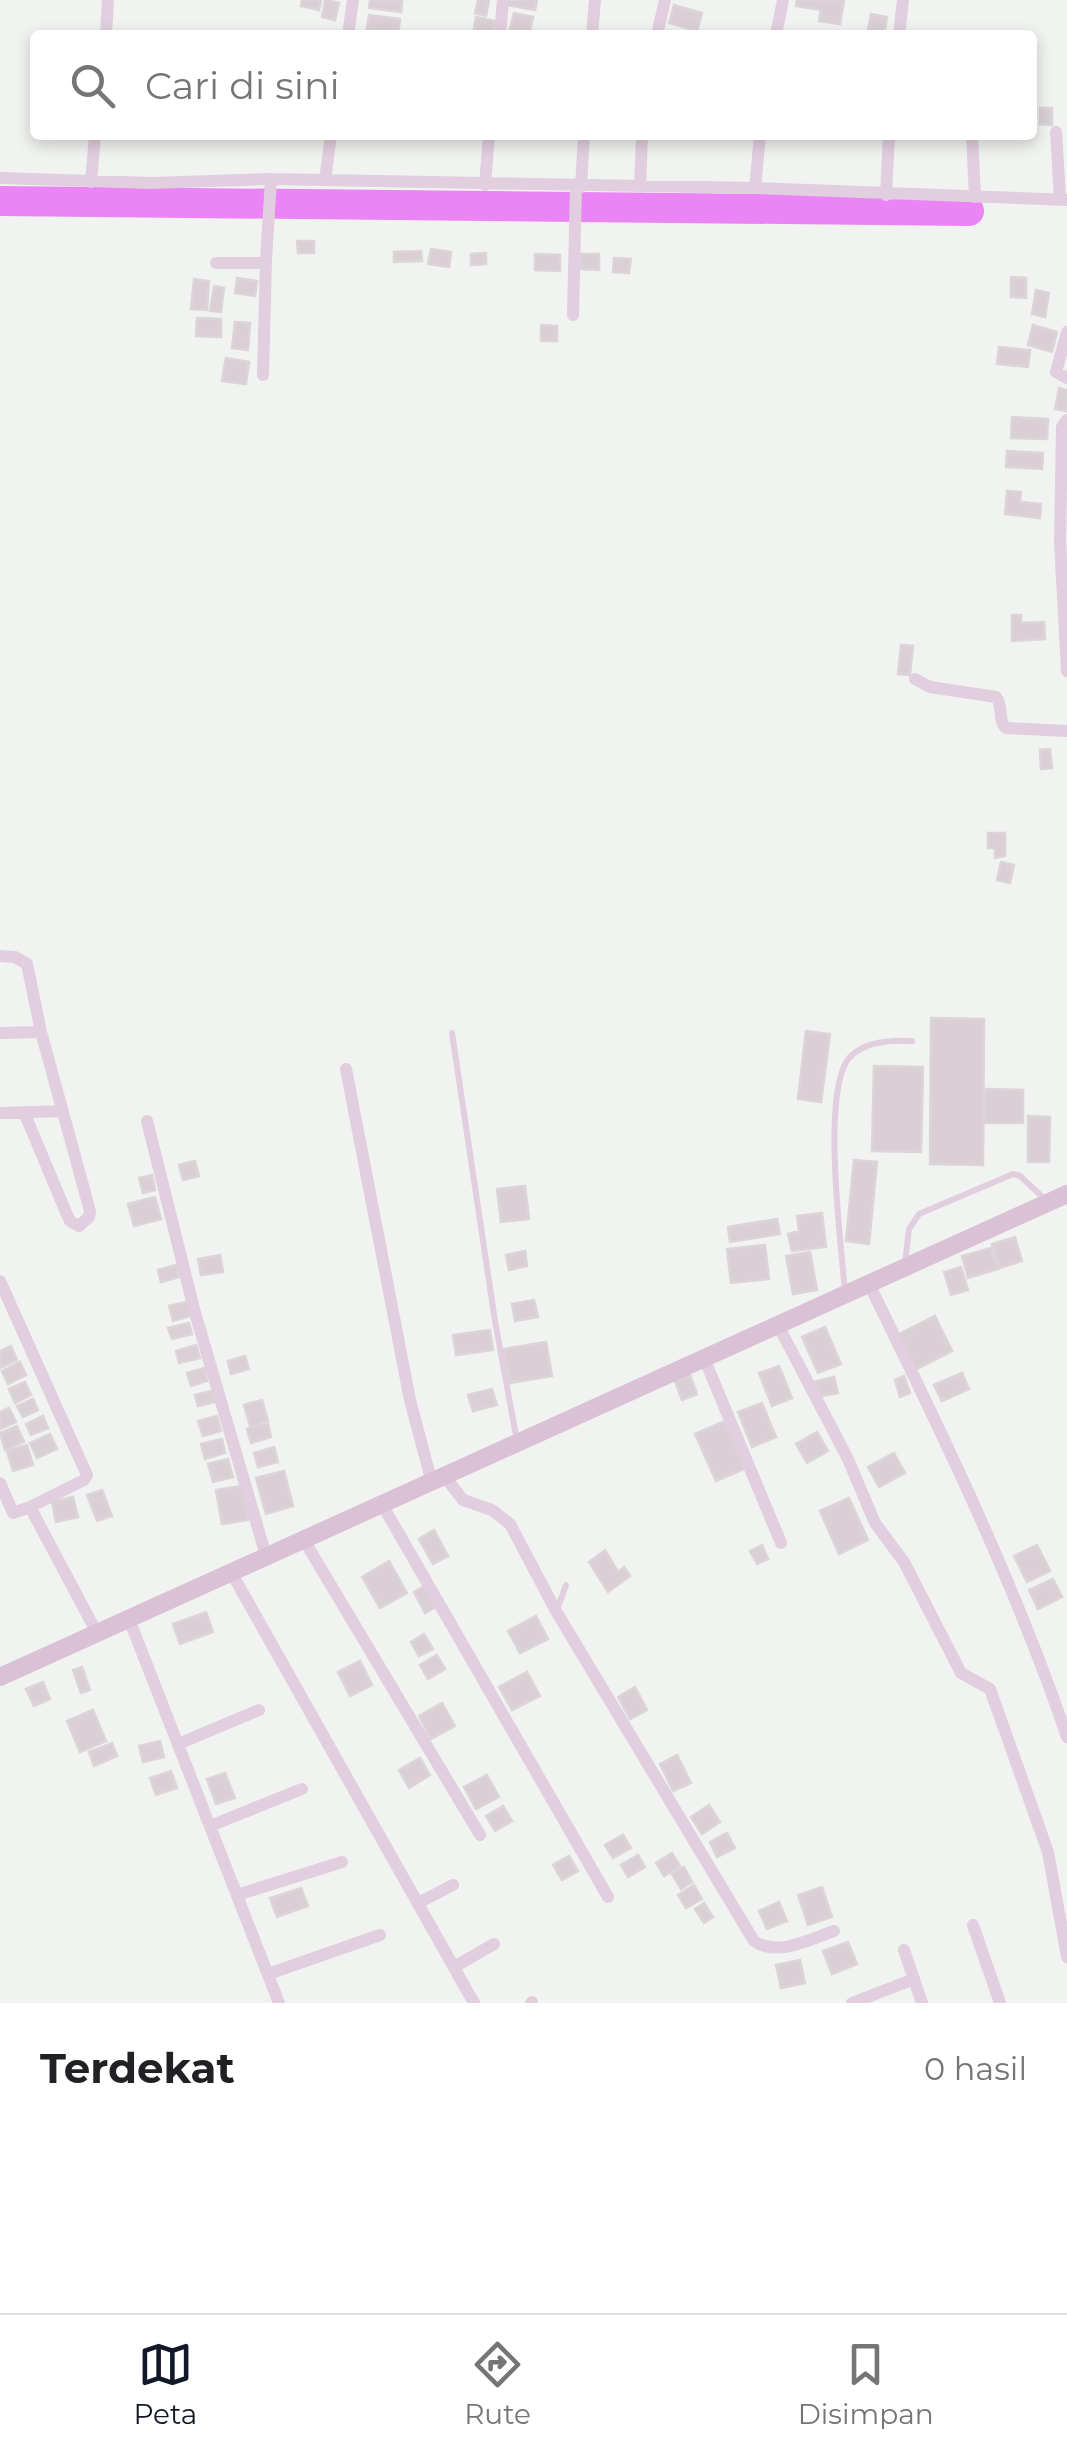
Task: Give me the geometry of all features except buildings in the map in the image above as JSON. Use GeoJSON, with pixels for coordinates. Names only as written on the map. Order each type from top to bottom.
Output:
{"type":"FeatureCollection","features":[{"type":"Feature","properties":{"kind":"street"},"geometry":{"type":"LineString","coordinates":[[106,30],[108,0]]}},
{"type":"Feature","properties":{"kind":"street"},"geometry":{"type":"LineString","coordinates":[[349,30],[353,0]]}},
{"type":"Feature","properties":{"kind":"street"},"geometry":{"type":"LineString","coordinates":[[500,30],[503,0]]}},
{"type":"Feature","properties":{"kind":"street"},"geometry":{"type":"LineString","coordinates":[[592,30],[595,0]]}},
{"type":"Feature","properties":{"kind":"street"},"geometry":{"type":"LineString","coordinates":[[659,30],[665,0]]}},
{"type":"Feature","properties":{"kind":"street"},"geometry":{"type":"LineString","coordinates":[[777,30],[783,0]]}},
{"type":"Feature","properties":{"kind":"street"},"geometry":{"type":"LineString","coordinates":[[900,30],[903,0]]}},
{"type":"Feature","properties":{"kind":"street"},"geometry":{"type":"LineString","coordinates":[[0,178],[91,182],[325,180],[578,189],[754,188],[1064,200],[1056,132]]}},
{"type":"Feature","properties":{"kind":"street"},"geometry":{"type":"LineString","coordinates":[[91,182],[95,140]]}},
{"type":"Feature","properties":{"kind":"street"},"geometry":{"type":"LineString","coordinates":[[325,180],[331,140]]}},
{"type":"Feature","properties":{"kind":"street"},"geometry":{"type":"LineString","coordinates":[[485,185],[489,140]]}},
{"type":"Feature","properties":{"kind":"street"},"geometry":{"type":"LineString","coordinates":[[573,315],[574,232],[584,140]]}},
{"type":"Feature","properties":{"kind":"street"},"geometry":{"type":"LineString","coordinates":[[640,187],[641,140]]}},
{"type":"Feature","properties":{"kind":"street"},"geometry":{"type":"LineString","coordinates":[[754,188],[759,140]]}},
{"type":"Feature","properties":{"kind":"street"},"geometry":{"type":"LineString","coordinates":[[886,195],[889,140]]}},
{"type":"Feature","properties":{"kind":"street"},"geometry":{"type":"LineString","coordinates":[[972,140],[975,197]]}},
{"type":"Feature","properties":{"kind":"street"},"geometry":{"type":"LineString","coordinates":[[262,375],[272,179]]}},
{"type":"Feature","properties":{"kind":"street"},"geometry":{"type":"LineString","coordinates":[[216,262],[261,264],[266,260]]}},
{"type":"Feature","properties":{"kind":"street"},"geometry":{"type":"LineString","coordinates":[[1067,332],[1056,372],[1067,378]]}},
{"type":"Feature","properties":{"kind":"street"},"geometry":{"type":"LineString","coordinates":[[1067,420],[1062,426],[1060,542],[1067,672]]}},
{"type":"Feature","properties":{"kind":"street"},"geometry":{"type":"LineString","coordinates":[[915,680],[930,687],[996,697],[1006,728],[1067,730]]}},
{"type":"Feature","properties":{"kind":"street"},"geometry":{"type":"LineString","coordinates":[[0,956],[15,957],[27,964],[41,1032],[90,1212],[79,1226],[70,1221],[64,1210],[24,1112]]}},
{"type":"Feature","properties":{"kind":"street"},"geometry":{"type":"LineString","coordinates":[[0,1033],[41,1032]]}},
{"type":"Feature","properties":{"kind":"street"},"geometry":{"type":"LineString","coordinates":[[346,1069],[410,1400],[439,1480],[462,1500],[492,1510],[510,1524],[556,1611],[754,1940],[766,1949],[780,1949],[834,1931]]}},
{"type":"Feature","properties":{"kind":"street"},"geometry":{"type":"LineString","coordinates":[[0,1113],[63,1111]]}},
{"type":"Feature","properties":{"kind":"street"},"geometry":{"type":"LineString","coordinates":[[147,1121],[194,1309],[266,1556]]}},
{"type":"Feature","properties":{"kind":"street"},"geometry":{"type":"LineString","coordinates":[[0,1677],[1067,1194]]}},
{"type":"Feature","properties":{"kind":"street"},"geometry":{"type":"LineString","coordinates":[[0,1280],[86,1469],[84,1480],[6,1515],[0,1483]]}},
{"type":"Feature","properties":{"kind":"street"},"geometry":{"type":"LineString","coordinates":[[869,1284],[953,1453],[1034,1639],[1067,1738]]}},
{"type":"Feature","properties":{"kind":"street"},"geometry":{"type":"LineString","coordinates":[[778,1325],[848,1459],[876,1523],[904,1562],[962,1673],[990,1689],[1048,1852],[1067,1957]]}},
{"type":"Feature","properties":{"kind":"street"},"geometry":{"type":"LineString","coordinates":[[704,1358],[781,1543]]}},
{"type":"Feature","properties":{"kind":"street"},"geometry":{"type":"LineString","coordinates":[[383,1506],[608,1896]]}},
{"type":"Feature","properties":{"kind":"street"},"geometry":{"type":"LineString","coordinates":[[30,1507],[97,1633]]}},
{"type":"Feature","properties":{"kind":"street"},"geometry":{"type":"LineString","coordinates":[[304,1540],[480,1835]]}},
{"type":"Feature","properties":{"kind":"street"},"geometry":{"type":"LineString","coordinates":[[231,1572],[474,2003]]}},
{"type":"Feature","properties":{"kind":"street"},"geometry":{"type":"LineString","coordinates":[[129,1619],[279,2003]]}},
{"type":"Feature","properties":{"kind":"street"},"geometry":{"type":"LineString","coordinates":[[178,1744],[259,1710]]}},
{"type":"Feature","properties":{"kind":"street"},"geometry":{"type":"LineString","coordinates":[[210,1826],[302,1789]]}},
{"type":"Feature","properties":{"kind":"street"},"geometry":{"type":"LineString","coordinates":[[237,1895],[342,1862]]}},
{"type":"Feature","properties":{"kind":"street"},"geometry":{"type":"LineString","coordinates":[[418,1903],[453,1885]]}},
{"type":"Feature","properties":{"kind":"street"},"geometry":{"type":"LineString","coordinates":[[973,1925],[1000,2003]]}},
{"type":"Feature","properties":{"kind":"street"},"geometry":{"type":"LineString","coordinates":[[268,1974],[380,1935]]}},
{"type":"Feature","properties":{"kind":"street"},"geometry":{"type":"LineString","coordinates":[[454,1968],[494,1944]]}},
{"type":"Feature","properties":{"kind":"street"},"geometry":{"type":"LineString","coordinates":[[904,1950],[922,2003]]}},
{"type":"Feature","properties":{"kind":"street"},"geometry":{"type":"LineString","coordinates":[[852,2003],[914,1980]]}},
{"type":"Feature","properties":{"kind":"lane"},"geometry":{"type":"LineString","coordinates":[[452,1034],[495,1321],[518,1442]]}},
{"type":"Feature","properties":{"kind":"lane"},"geometry":{"type":"LineString","coordinates":[[845,1294],[833,1154],[842,1070],[851,1055],[872,1045],[890,1040],[912,1041]]}},
{"type":"Feature","properties":{"kind":"lane"},"geometry":{"type":"LineString","coordinates":[[904,1269],[909,1229],[920,1214],[1013,1174],[1048,1202]]}},
{"type":"Feature","properties":{"kind":"lane"},"geometry":{"type":"LineString","coordinates":[[556,1611],[566,1585]]}},
{"type":"Feature","properties":{"kind":"waterway"},"geometry":{"type":"LineString","coordinates":[[0,201],[969,211]]}}]}
